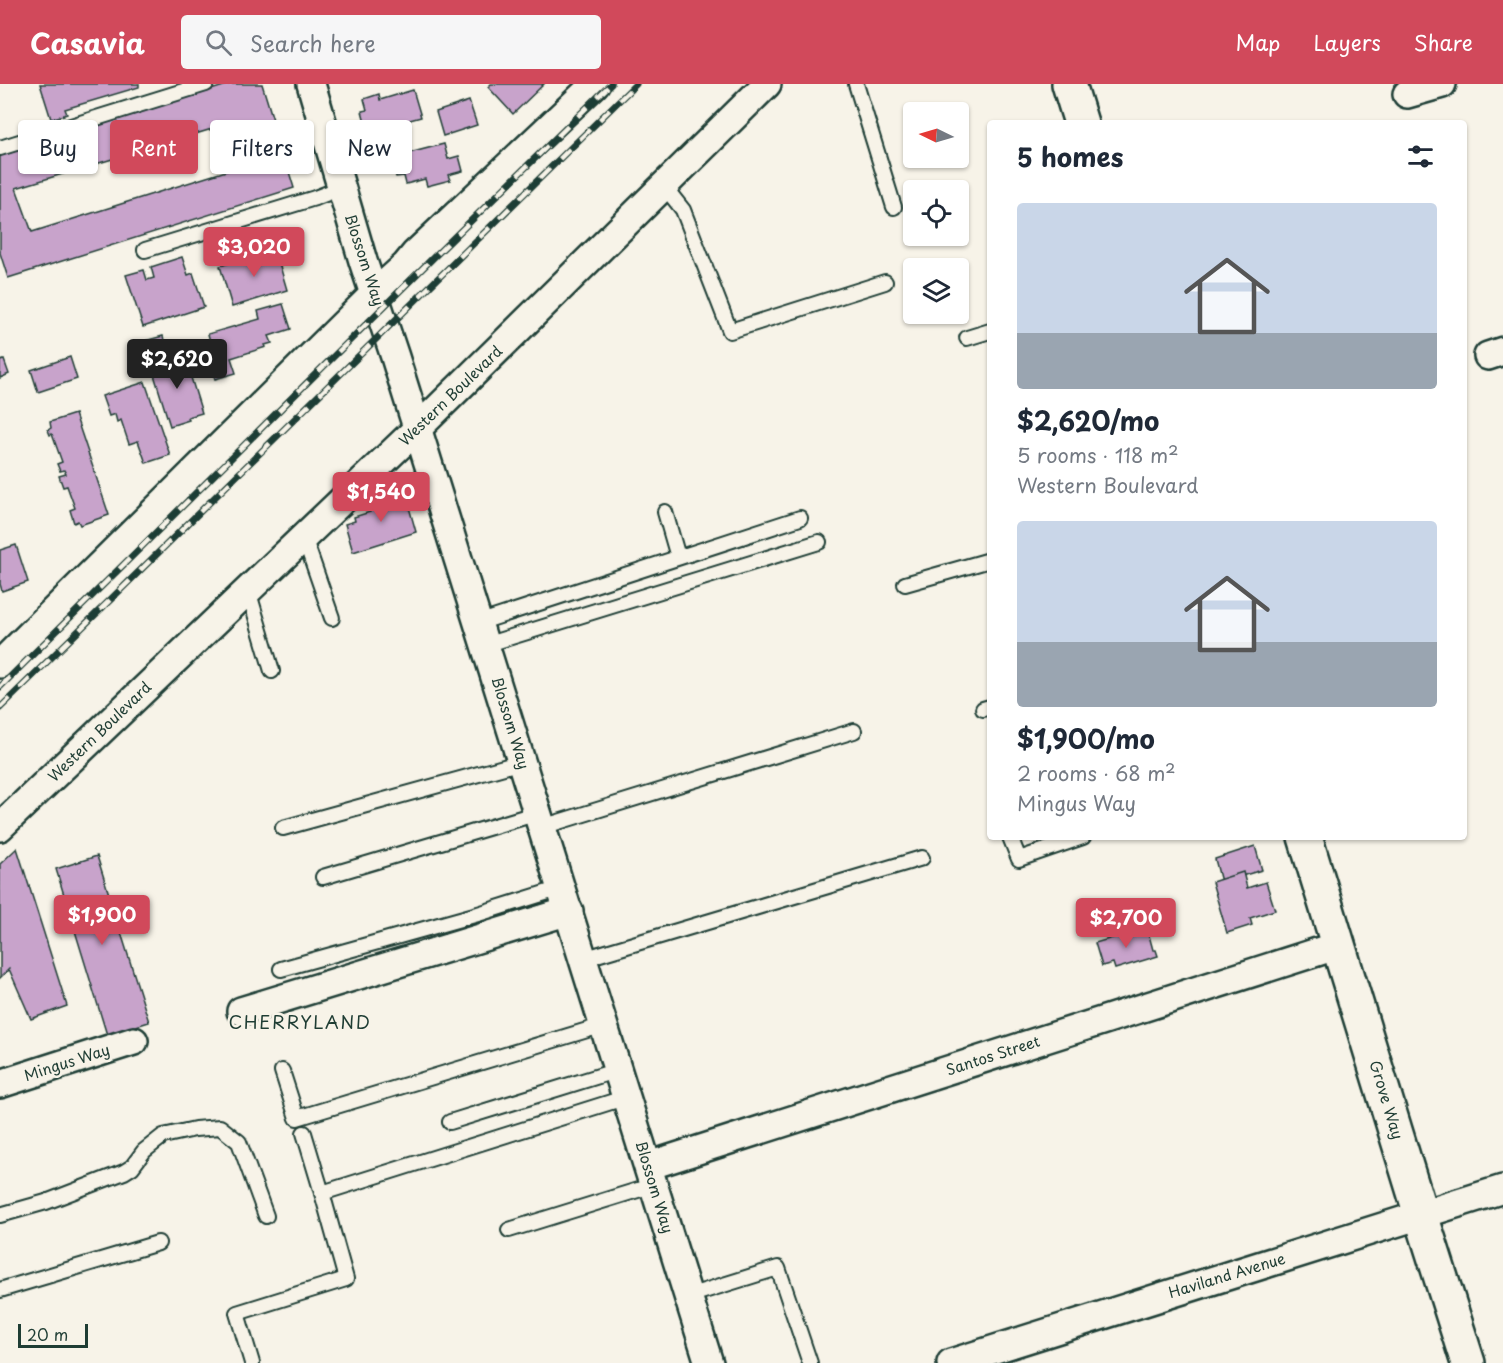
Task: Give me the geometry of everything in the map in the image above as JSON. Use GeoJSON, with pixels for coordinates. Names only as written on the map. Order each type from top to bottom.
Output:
{"type":"FeatureCollection","features":[{"type":"Feature","properties":{"kind":"street","name":"Blossom Way"},"geometry":{"type":"LineString","coordinates":[[311,84],[341,188],[709,1363]]}},
{"type":"Feature","properties":{"kind":"street"},"geometry":{"type":"LineString","coordinates":[[0,664],[374,294],[595,84]]}},
{"type":"Feature","properties":{"kind":"street","name":"Western Boulevard"},"geometry":{"type":"LineString","coordinates":[[0,827],[418,428],[767,84]]}},
{"type":"Feature","properties":{"kind":"street"},"geometry":{"type":"LineString","coordinates":[[1069,84],[1080,120]]}},
{"type":"Feature","properties":{"kind":"street"},"geometry":{"type":"LineString","coordinates":[[1407,94],[1442,84]]}},
{"type":"Feature","properties":{"kind":"street","name":"Grove Way"},"geometry":{"type":"LineString","coordinates":[[1306,840],[1468,1363]]}},
{"type":"Feature","properties":{"kind":"street"},"geometry":{"type":"LineString","coordinates":[[242,1011],[565,899]]}},
{"type":"Feature","properties":{"kind":"street","name":"Santos Street"},"geometry":{"type":"LineString","coordinates":[[651,1176],[1339,945]]}},
{"type":"Feature","properties":{"kind":"street","name":"Mingus Way"},"geometry":{"type":"LineString","coordinates":[[0,1084],[134,1041]]}},
{"type":"Feature","properties":{"kind":"street","name":"Haviland Avenue"},"geometry":{"type":"LineString","coordinates":[[951,1363],[1503,1189]]}},
{"type":"Feature","properties":{"kind":"lane"},"geometry":{"type":"LineString","coordinates":[[0,148],[206,84]]}},
{"type":"Feature","properties":{"kind":"lane"},"geometry":{"type":"LineString","coordinates":[[856,84],[894,207]]}},
{"type":"Feature","properties":{"kind":"lane"},"geometry":{"type":"LineString","coordinates":[[664,186],[683,210],[730,331],[885,282]]}},
{"type":"Feature","properties":{"kind":"lane"},"geometry":{"type":"LineString","coordinates":[[145,250],[341,188]]}},
{"type":"Feature","properties":{"kind":"lane"},"geometry":{"type":"LineString","coordinates":[[967,338],[987,332]]}},
{"type":"Feature","properties":{"kind":"lane"},"geometry":{"type":"LineString","coordinates":[[665,512],[678,558]]}},
{"type":"Feature","properties":{"kind":"lane"},"geometry":{"type":"LineString","coordinates":[[482,634],[678,558],[800,518]]}},
{"type":"Feature","properties":{"kind":"lane"},"geometry":{"type":"LineString","coordinates":[[304,537],[332,618]]}},
{"type":"Feature","properties":{"kind":"lane"},"geometry":{"type":"LineString","coordinates":[[482,634],[819,542]]}},
{"type":"Feature","properties":{"kind":"lane"},"geometry":{"type":"LineString","coordinates":[[905,584],[987,561]]}},
{"type":"Feature","properties":{"kind":"lane"},"geometry":{"type":"LineString","coordinates":[[248,590],[272,671]]}},
{"type":"Feature","properties":{"kind":"lane"},"geometry":{"type":"LineString","coordinates":[[323,877],[540,820],[854,731]]}},
{"type":"Feature","properties":{"kind":"lane"},"geometry":{"type":"LineString","coordinates":[[283,828],[522,762]]}},
{"type":"Feature","properties":{"kind":"lane"},"geometry":{"type":"LineString","coordinates":[[1011,840],[1019,859],[1074,840]]}},
{"type":"Feature","properties":{"kind":"lane"},"geometry":{"type":"LineString","coordinates":[[583,958],[922,858]]}},
{"type":"Feature","properties":{"kind":"lane"},"geometry":{"type":"LineString","coordinates":[[281,969],[478,914],[565,899]]}},
{"type":"Feature","properties":{"kind":"lane"},"geometry":{"type":"LineString","coordinates":[[282,1071],[297,1118],[604,1025]]}},
{"type":"Feature","properties":{"kind":"lane"},"geometry":{"type":"LineString","coordinates":[[450,1122],[618,1070]]}},
{"type":"Feature","properties":{"kind":"lane"},"geometry":{"type":"LineString","coordinates":[[322,1192],[627,1097]]}},
{"type":"Feature","properties":{"kind":"lane"},"geometry":{"type":"LineString","coordinates":[[0,1215],[46,1202],[124,1172],[132,1167],[144,1151],[163,1136],[220,1127],[239,1142],[266,1216]]}},
{"type":"Feature","properties":{"kind":"lane"},"geometry":{"type":"LineString","coordinates":[[252,1363],[237,1313],[346,1278],[304,1134]]}},
{"type":"Feature","properties":{"kind":"lane"},"geometry":{"type":"LineString","coordinates":[[508,1230],[651,1176]]}},
{"type":"Feature","properties":{"kind":"lane"},"geometry":{"type":"LineString","coordinates":[[0,1290],[158,1243]]}},
{"type":"Feature","properties":{"kind":"lane"},"geometry":{"type":"LineString","coordinates":[[688,1296],[778,1268],[810,1363]]}},
{"type":"Feature","properties":{"kind":"building"},"geometry":{"type":"Polygon","coordinates":[[[40,84],[139,84],[139,87],[65,109],[67,114],[51,119],[40,84]]]}},
{"type":"Feature","properties":{"kind":"building"},"geometry":{"type":"Polygon","coordinates":[[[230,84],[262,84],[273,120],[210,120],[210,130],[198,133],[198,120],[115,120],[230,84]]]}},
{"type":"Feature","properties":{"kind":"building"},"geometry":{"type":"Polygon","coordinates":[[[491,84],[544,84],[513,114],[488,87],[491,84]]]}},
{"type":"Feature","properties":{"kind":"building"},"geometry":{"type":"Polygon","coordinates":[[[413,90],[421,117],[410,120],[364,120],[362,111],[367,110],[364,99],[379,94],[380,100],[413,90]]]}},
{"type":"Feature","properties":{"kind":"building"},"geometry":{"type":"Polygon","coordinates":[[[469,101],[477,125],[443,136],[436,112],[469,101]]]}},
{"type":"Feature","properties":{"kind":"building"},"geometry":{"type":"Polygon","coordinates":[[[110,122],[110,160],[98,163],[98,125],[110,122]]]}},
{"type":"Feature","properties":{"kind":"building"},"geometry":{"type":"Polygon","coordinates":[[[444,144],[448,159],[459,156],[463,171],[448,175],[450,180],[427,186],[425,179],[406,184],[404,176],[396,177],[395,174],[412,174],[412,152],[444,144]]]}},
{"type":"Feature","properties":{"kind":"building"},"geometry":{"type":"Polygon","coordinates":[[[18,150],[18,174],[63,174],[16,188],[32,232],[216,174],[290,174],[294,188],[8,278],[0,253],[0,156],[18,150]]]}},
{"type":"Feature","properties":{"kind":"building"},"geometry":{"type":"Polygon","coordinates":[[[275,249],[287,290],[232,307],[220,266],[275,249]]]}},
{"type":"Feature","properties":{"kind":"building"},"geometry":{"type":"Polygon","coordinates":[[[182,257],[188,275],[193,273],[204,307],[143,327],[126,275],[144,270],[147,280],[154,278],[151,267],[182,257]]]}},
{"type":"Feature","properties":{"kind":"building"},"geometry":{"type":"Polygon","coordinates":[[[283,304],[291,329],[269,336],[272,343],[265,345],[266,347],[231,358],[236,373],[215,379],[208,358],[214,356],[208,334],[260,319],[258,311],[283,304]]]}},
{"type":"Feature","properties":{"kind":"building"},"geometry":{"type":"Polygon","coordinates":[[[163,336],[168,356],[146,362],[141,342],[163,336]]]}},
{"type":"Feature","properties":{"kind":"building"},"geometry":{"type":"Polygon","coordinates":[[[184,355],[202,413],[170,426],[151,365],[184,355]]]}},
{"type":"Feature","properties":{"kind":"building"},"geometry":{"type":"Polygon","coordinates":[[[70,357],[77,379],[38,392],[31,370],[70,357]]]}},
{"type":"Feature","properties":{"kind":"building"},"geometry":{"type":"Polygon","coordinates":[[[4,360],[9,374],[0,378],[0,361],[4,360]]]}},
{"type":"Feature","properties":{"kind":"building"},"geometry":{"type":"Polygon","coordinates":[[[145,382],[170,455],[146,463],[138,441],[129,444],[121,420],[117,422],[115,414],[109,416],[102,396],[145,382]]]}},
{"type":"Feature","properties":{"kind":"building"},"geometry":{"type":"Polygon","coordinates":[[[75,414],[109,515],[80,525],[78,521],[74,523],[70,510],[75,508],[67,486],[63,487],[59,476],[66,474],[64,470],[60,471],[57,464],[62,462],[52,434],[50,435],[48,430],[51,428],[50,422],[75,414]]]}},
{"type":"Feature","properties":{"kind":"building"},"geometry":{"type":"Polygon","coordinates":[[[405,493],[416,532],[353,552],[345,524],[355,521],[354,517],[370,512],[367,504],[405,493]]]}},
{"type":"Feature","properties":{"kind":"building"},"geometry":{"type":"Polygon","coordinates":[[[16,545],[28,582],[2,591],[0,550],[16,545]]]}},
{"type":"Feature","properties":{"kind":"building"},"geometry":{"type":"Polygon","coordinates":[[[1255,846],[1262,870],[1221,882],[1215,859],[1255,846]]]}},
{"type":"Feature","properties":{"kind":"building"},"geometry":{"type":"Polygon","coordinates":[[[17,848],[67,1006],[31,1019],[9,969],[0,978],[0,864],[17,848]]]}},
{"type":"Feature","properties":{"kind":"building"},"geometry":{"type":"Polygon","coordinates":[[[97,856],[149,1022],[107,1035],[56,869],[97,856]]]}},
{"type":"Feature","properties":{"kind":"building"},"geometry":{"type":"Polygon","coordinates":[[[1243,872],[1247,888],[1266,882],[1275,910],[1250,918],[1252,925],[1227,933],[1212,882],[1243,872]]]}},
{"type":"Feature","properties":{"kind":"building"},"geometry":{"type":"Polygon","coordinates":[[[1147,928],[1153,950],[1156,950],[1158,956],[1115,969],[1113,963],[1102,966],[1095,943],[1147,928]]]}},
{"type":"Feature","properties":{"kind":"railway"},"geometry":{"type":"LineString","coordinates":[[0,687],[611,84]]}},
{"type":"Feature","properties":{"kind":"railway"},"geometry":{"type":"LineString","coordinates":[[0,708],[636,84]]}},
{"type":"Feature","properties":{"kind":"district","name":"CHERRYLAND"},"geometry":{"type":"Point","coordinates":[300,1023]}}]}
